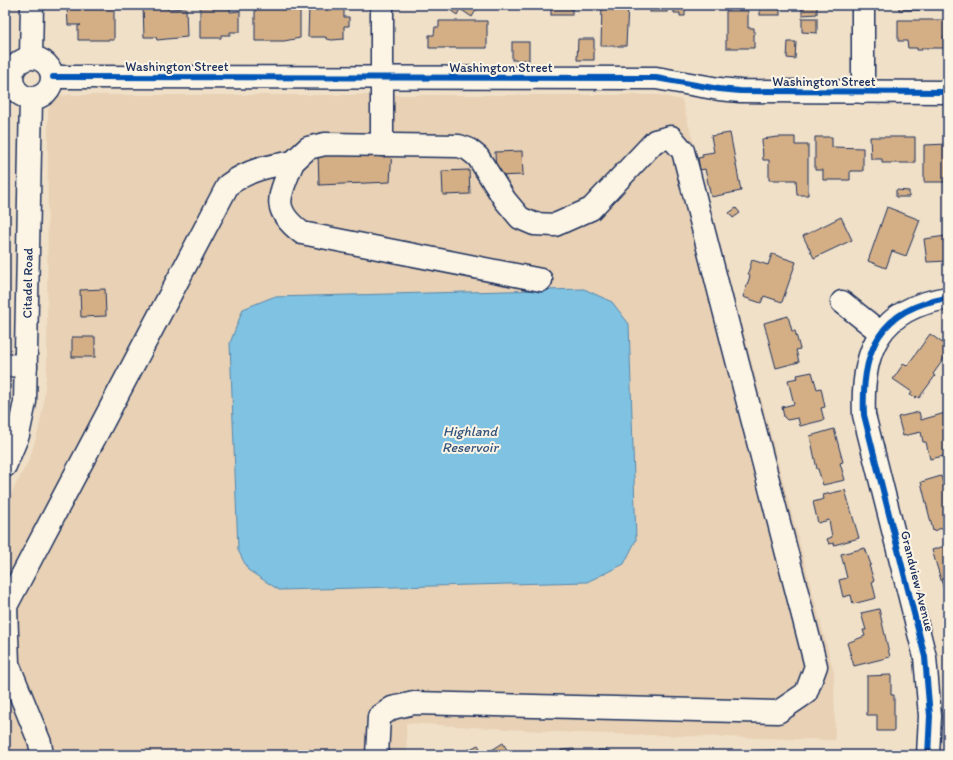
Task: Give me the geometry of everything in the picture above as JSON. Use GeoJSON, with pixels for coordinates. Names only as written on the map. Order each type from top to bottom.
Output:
{"type":"FeatureCollection","features":[{"type":"Feature","properties":{"kind":"street"},"geometry":{"type":"LineString","coordinates":[[31,57],[32,5]]}},
{"type":"Feature","properties":{"kind":"street"},"geometry":{"type":"LineString","coordinates":[[382,5],[382,144]]}},
{"type":"Feature","properties":{"kind":"street"},"geometry":{"type":"LineString","coordinates":[[863,5],[863,92]]}},
{"type":"Feature","properties":{"kind":"street"},"geometry":{"type":"LineString","coordinates":[[31,57],[40,59],[47,65],[53,76],[45,93],[31,98],[16,91],[8,76],[18,62],[31,57]]}},
{"type":"Feature","properties":{"kind":"street","name":"Washington Street"},"geometry":{"type":"LineString","coordinates":[[53,76],[656,78],[719,89],[740,91],[948,92]]}},
{"type":"Feature","properties":{"kind":"street","name":"Citadel Road"},"geometry":{"type":"LineString","coordinates":[[5,466],[18,435],[23,418],[15,366],[31,98]]}},
{"type":"Feature","properties":{"kind":"street"},"geometry":{"type":"LineString","coordinates":[[377,755],[378,717],[392,708],[414,703],[778,712],[806,693],[816,666],[683,151],[671,136],[655,141],[591,210],[555,225],[534,224],[520,218],[505,200],[478,157],[468,149],[459,146],[325,144],[308,148],[293,162],[279,203],[284,217],[302,233],[541,280]]}},
{"type":"Feature","properties":{"kind":"street"},"geometry":{"type":"LineString","coordinates":[[42,755],[40,743],[8,664],[6,606],[228,185],[241,176],[260,168],[293,162]]}},
{"type":"Feature","properties":{"kind":"street","name":"Grandview Avenue"},"geometry":{"type":"LineString","coordinates":[[928,755],[930,716],[925,657],[864,415],[864,375],[869,356],[881,333],[891,321],[908,310],[927,302],[948,298]]}},
{"type":"Feature","properties":{"kind":"street"},"geometry":{"type":"LineString","coordinates":[[842,302],[881,333]]}},
{"type":"Feature","properties":{"kind":"shaded area"},"geometry":{"type":"Polygon","coordinates":[[[658,95],[682,100],[834,673],[835,740],[576,733],[406,723],[407,755],[5,755],[5,505],[29,460],[38,432],[43,408],[47,367],[48,111],[51,101],[57,96],[658,95]]]}},
{"type":"Feature","properties":{"kind":"water","name":"Highland Reservoir"},"geometry":{"type":"Polygon","coordinates":[[[584,289],[612,302],[629,324],[636,540],[624,564],[587,582],[279,590],[248,570],[238,550],[230,343],[243,309],[273,297],[584,289]]]}},
{"type":"Feature","properties":{"kind":"building"},"geometry":{"type":"Polygon","coordinates":[[[143,5],[167,5],[167,9],[186,8],[187,37],[157,40],[156,37],[144,37],[143,5]]]}},
{"type":"Feature","properties":{"kind":"building"},"geometry":{"type":"Polygon","coordinates":[[[255,5],[300,5],[300,38],[284,41],[255,41],[255,5]]]}},
{"type":"Feature","properties":{"kind":"building"},"geometry":{"type":"Polygon","coordinates":[[[309,5],[344,5],[344,17],[349,17],[349,26],[344,26],[344,39],[332,40],[326,39],[326,37],[308,37],[309,5]]]}},
{"type":"Feature","properties":{"kind":"building"},"geometry":{"type":"Polygon","coordinates":[[[454,5],[479,5],[472,17],[460,9],[457,15],[450,10],[454,5]]]}},
{"type":"Feature","properties":{"kind":"building"},"geometry":{"type":"Polygon","coordinates":[[[551,5],[572,5],[572,15],[551,15],[551,5]]]}},
{"type":"Feature","properties":{"kind":"building"},"geometry":{"type":"Polygon","coordinates":[[[602,5],[628,5],[626,46],[601,46],[602,5]]]}},
{"type":"Feature","properties":{"kind":"building"},"geometry":{"type":"Polygon","coordinates":[[[650,5],[667,5],[667,12],[650,12],[650,5]]]}},
{"type":"Feature","properties":{"kind":"building"},"geometry":{"type":"Polygon","coordinates":[[[760,5],[780,5],[780,15],[760,15],[760,5]]]}},
{"type":"Feature","properties":{"kind":"building"},"geometry":{"type":"Polygon","coordinates":[[[802,5],[817,5],[817,14],[802,15],[802,5]]]}},
{"type":"Feature","properties":{"kind":"building"},"geometry":{"type":"Polygon","coordinates":[[[899,5],[920,5],[920,10],[899,10],[899,5]]]}},
{"type":"Feature","properties":{"kind":"building"},"geometry":{"type":"Polygon","coordinates":[[[67,6],[114,6],[114,40],[78,40],[78,26],[81,25],[68,25],[67,6]]]}},
{"type":"Feature","properties":{"kind":"building"},"geometry":{"type":"Polygon","coordinates":[[[674,6],[685,6],[685,16],[680,16],[680,13],[674,13],[674,6]]]}},
{"type":"Feature","properties":{"kind":"building"},"geometry":{"type":"Polygon","coordinates":[[[200,7],[230,7],[230,12],[240,11],[240,32],[230,32],[230,35],[221,35],[221,38],[200,38],[200,7]]]}},
{"type":"Feature","properties":{"kind":"building"},"geometry":{"type":"Polygon","coordinates":[[[726,11],[748,11],[748,28],[754,28],[754,48],[726,48],[726,11]]]}},
{"type":"Feature","properties":{"kind":"building"},"geometry":{"type":"Polygon","coordinates":[[[802,18],[817,18],[817,33],[802,32],[802,18]]]}},
{"type":"Feature","properties":{"kind":"building"},"geometry":{"type":"Polygon","coordinates":[[[944,18],[948,18],[948,36],[944,36],[944,48],[922,48],[922,50],[917,50],[917,48],[908,48],[907,41],[898,41],[898,20],[945,20],[944,18]]]}},
{"type":"Feature","properties":{"kind":"building"},"geometry":{"type":"Polygon","coordinates":[[[439,21],[487,21],[487,48],[429,48],[429,35],[434,35],[435,27],[439,27],[439,21]]]}},
{"type":"Feature","properties":{"kind":"building"},"geometry":{"type":"Polygon","coordinates":[[[578,39],[594,39],[594,60],[577,60],[578,39]]]}},
{"type":"Feature","properties":{"kind":"building"},"geometry":{"type":"Polygon","coordinates":[[[512,42],[529,42],[529,60],[512,60],[512,42]]]}},
{"type":"Feature","properties":{"kind":"building"},"geometry":{"type":"Polygon","coordinates":[[[788,42],[796,42],[795,59],[787,58],[788,42]]]}},
{"type":"Feature","properties":{"kind":"building"},"geometry":{"type":"Polygon","coordinates":[[[730,133],[741,191],[711,197],[705,169],[700,170],[698,158],[703,157],[702,154],[714,152],[711,136],[730,133]]]}},
{"type":"Feature","properties":{"kind":"building"},"geometry":{"type":"Polygon","coordinates":[[[795,137],[795,145],[808,145],[808,195],[797,195],[796,180],[769,180],[769,160],[763,160],[762,139],[795,137]]]}},
{"type":"Feature","properties":{"kind":"building"},"geometry":{"type":"Polygon","coordinates":[[[815,137],[832,137],[832,147],[863,148],[863,171],[850,171],[850,180],[823,180],[823,170],[815,170],[815,137]]]}},
{"type":"Feature","properties":{"kind":"building"},"geometry":{"type":"Polygon","coordinates":[[[870,137],[915,137],[915,163],[882,163],[882,159],[871,159],[870,137]]]}},
{"type":"Feature","properties":{"kind":"building"},"geometry":{"type":"Polygon","coordinates":[[[948,144],[948,182],[924,182],[924,145],[948,144]]]}},
{"type":"Feature","properties":{"kind":"building"},"geometry":{"type":"Polygon","coordinates":[[[392,149],[390,182],[319,185],[318,152],[392,149]]]}},
{"type":"Feature","properties":{"kind":"building"},"geometry":{"type":"Polygon","coordinates":[[[522,151],[523,175],[496,176],[495,152],[522,151]]]}},
{"type":"Feature","properties":{"kind":"building"},"geometry":{"type":"Polygon","coordinates":[[[469,170],[470,194],[443,195],[442,171],[469,170]]]}},
{"type":"Feature","properties":{"kind":"building"},"geometry":{"type":"Polygon","coordinates":[[[896,190],[909,191],[909,197],[896,197],[896,190]]]}},
{"type":"Feature","properties":{"kind":"building"},"geometry":{"type":"Polygon","coordinates":[[[887,207],[920,220],[906,256],[892,251],[886,268],[868,261],[887,207]]]}},
{"type":"Feature","properties":{"kind":"building"},"geometry":{"type":"Polygon","coordinates":[[[736,208],[740,213],[733,218],[729,213],[736,208]]]}},
{"type":"Feature","properties":{"kind":"building"},"geometry":{"type":"Polygon","coordinates":[[[841,217],[852,240],[814,258],[803,236],[841,217]]]}},
{"type":"Feature","properties":{"kind":"building"},"geometry":{"type":"Polygon","coordinates":[[[948,236],[948,261],[927,262],[924,239],[948,236]]]}},
{"type":"Feature","properties":{"kind":"building"},"geometry":{"type":"Polygon","coordinates":[[[772,254],[796,262],[782,302],[764,296],[761,303],[743,297],[750,276],[748,273],[752,260],[768,265],[772,254]]]}},
{"type":"Feature","properties":{"kind":"building"},"geometry":{"type":"Polygon","coordinates":[[[105,289],[106,316],[81,317],[80,290],[105,289]]]}},
{"type":"Feature","properties":{"kind":"building"},"geometry":{"type":"Polygon","coordinates":[[[788,316],[792,331],[795,331],[800,349],[796,350],[799,362],[776,368],[764,323],[788,316]]]}},
{"type":"Feature","properties":{"kind":"building"},"geometry":{"type":"Polygon","coordinates":[[[930,334],[948,347],[948,353],[933,374],[935,376],[919,398],[916,396],[915,398],[910,395],[912,392],[893,379],[904,363],[907,366],[930,334]]]}},
{"type":"Feature","properties":{"kind":"building"},"geometry":{"type":"Polygon","coordinates":[[[72,337],[95,337],[95,357],[72,357],[72,337]]]}},
{"type":"Feature","properties":{"kind":"building"},"geometry":{"type":"Polygon","coordinates":[[[812,372],[817,389],[821,388],[825,407],[821,408],[824,420],[800,426],[798,418],[787,420],[784,417],[782,407],[794,404],[788,380],[798,378],[797,375],[812,372]]]}},
{"type":"Feature","properties":{"kind":"building"},"geometry":{"type":"Polygon","coordinates":[[[919,412],[921,420],[945,413],[946,416],[948,416],[948,455],[930,459],[926,442],[923,442],[921,432],[903,436],[898,417],[919,412]]]}},
{"type":"Feature","properties":{"kind":"building"},"geometry":{"type":"Polygon","coordinates":[[[834,429],[843,462],[840,463],[845,480],[823,485],[817,469],[810,436],[834,429]]]}},
{"type":"Feature","properties":{"kind":"building"},"geometry":{"type":"Polygon","coordinates":[[[941,476],[948,500],[948,526],[933,531],[921,482],[941,476]]]}},
{"type":"Feature","properties":{"kind":"building"},"geometry":{"type":"Polygon","coordinates":[[[845,490],[859,538],[834,545],[834,543],[829,544],[827,539],[832,537],[829,520],[818,523],[813,502],[824,499],[823,495],[845,490]]]}},
{"type":"Feature","properties":{"kind":"building"},"geometry":{"type":"Polygon","coordinates":[[[948,545],[948,603],[932,550],[948,545]]]}},
{"type":"Feature","properties":{"kind":"building"},"geometry":{"type":"Polygon","coordinates":[[[865,548],[871,565],[869,565],[874,581],[872,582],[876,598],[853,604],[851,595],[843,597],[839,580],[847,578],[841,554],[865,548]]]}},
{"type":"Feature","properties":{"kind":"building"},"geometry":{"type":"Polygon","coordinates":[[[879,609],[890,657],[854,666],[847,643],[865,636],[863,630],[866,630],[861,613],[879,609]]]}},
{"type":"Feature","properties":{"kind":"building"},"geometry":{"type":"Polygon","coordinates":[[[891,675],[891,695],[894,695],[894,731],[877,731],[877,715],[867,715],[867,676],[891,675]]]}},
{"type":"Feature","properties":{"kind":"building"},"geometry":{"type":"Polygon","coordinates":[[[503,743],[510,755],[484,755],[503,743]]]}},
{"type":"Feature","properties":{"kind":"building"},"geometry":{"type":"Polygon","coordinates":[[[478,745],[484,755],[466,755],[464,752],[478,745]]]}},
{"type":"Feature","properties":{"kind":"building"},"geometry":{"type":"Polygon","coordinates":[[[574,749],[574,755],[561,755],[561,750],[574,749]]]}},
{"type":"Feature","properties":{"kind":"building"},"geometry":{"type":"Polygon","coordinates":[[[598,750],[607,750],[608,755],[598,755],[598,750]]]}},
{"type":"Feature","properties":{"kind":"building"},"geometry":{"type":"Polygon","coordinates":[[[774,750],[773,755],[758,755],[758,751],[774,750]]]}},
{"type":"Feature","properties":{"kind":"cycle path"},"geometry":{"type":"LineString","coordinates":[[53,77],[656,78],[719,89],[740,91],[948,92]]}},
{"type":"Feature","properties":{"kind":"cycle path"},"geometry":{"type":"LineString","coordinates":[[928,755],[930,716],[925,657],[864,415],[864,392],[866,371],[871,352],[879,336],[890,323],[905,312],[924,303],[948,298]]}}]}
